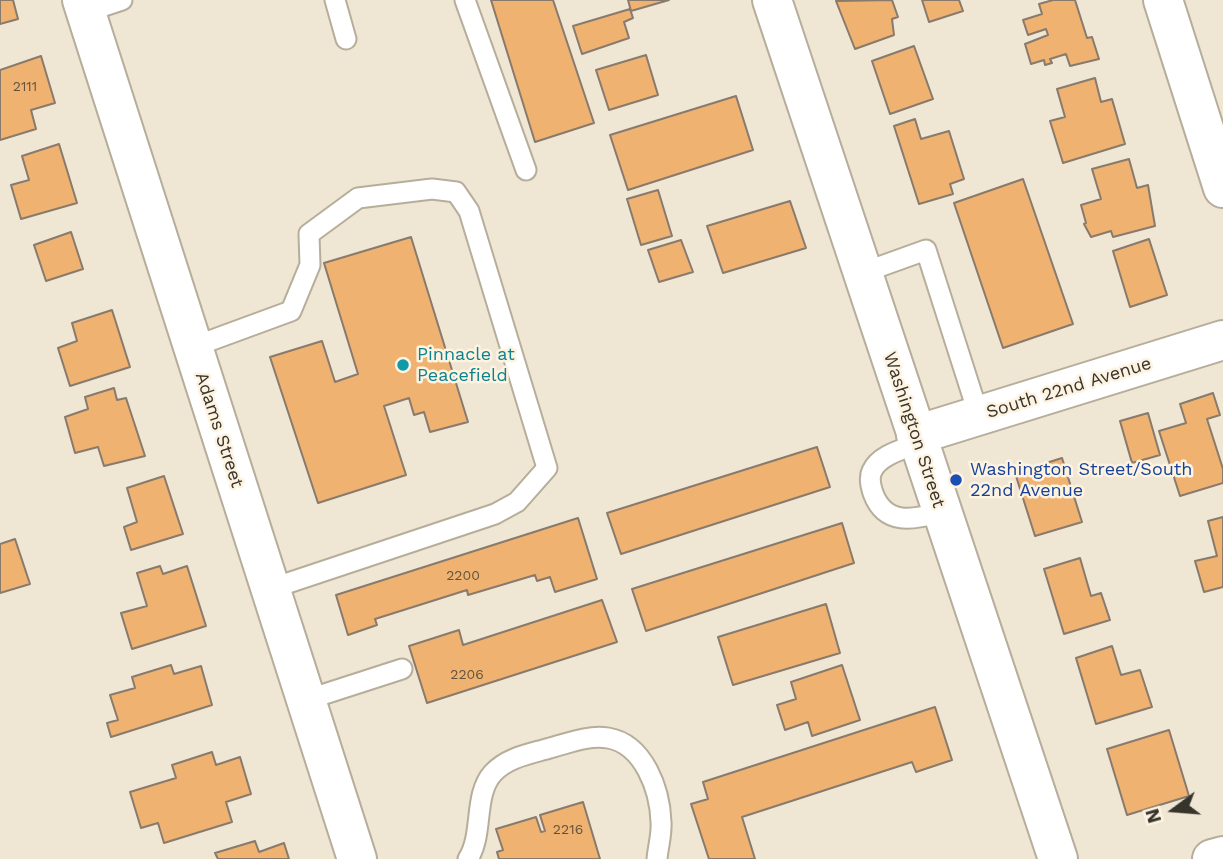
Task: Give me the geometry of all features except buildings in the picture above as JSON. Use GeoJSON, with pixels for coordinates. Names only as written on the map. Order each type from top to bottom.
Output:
{"type":"FeatureCollection","features":[{"type":"Feature","properties":{"kind":"street","name":"Washington Street"},"geometry":{"type":"LineString","coordinates":[[772,0],[1058,859]]}},
{"type":"Feature","properties":{"kind":"street"},"geometry":{"type":"LineString","coordinates":[[1163,0],[1223,188]]}},
{"type":"Feature","properties":{"kind":"street","name":"Adams Street"},"geometry":{"type":"LineString","coordinates":[[84,6],[357,859]]}},
{"type":"Feature","properties":{"kind":"street","name":"South 22nd Avenue"},"geometry":{"type":"LineString","coordinates":[[917,439],[979,416],[1223,340]]}},
{"type":"Feature","properties":{"kind":"street"},"geometry":{"type":"LineString","coordinates":[[1212,859],[1223,856]]}},
{"type":"Feature","properties":{"kind":"lane"},"geometry":{"type":"LineString","coordinates":[[84,6],[122,0]]}},
{"type":"Feature","properties":{"kind":"lane"},"geometry":{"type":"LineString","coordinates":[[335,0],[346,39]]}},
{"type":"Feature","properties":{"kind":"lane"},"geometry":{"type":"LineString","coordinates":[[465,0],[526,170]]}},
{"type":"Feature","properties":{"kind":"lane"},"geometry":{"type":"LineString","coordinates":[[193,347],[291,311],[310,265],[309,234],[358,198],[432,189],[456,192],[469,211],[547,468],[517,502],[495,514],[270,589]]}},
{"type":"Feature","properties":{"kind":"lane"},"geometry":{"type":"LineString","coordinates":[[862,273],[926,250],[979,416]]}},
{"type":"Feature","properties":{"kind":"lane"},"geometry":{"type":"LineString","coordinates":[[917,439],[889,455],[872,471],[871,486],[876,502],[886,514],[902,520],[942,512]]}},
{"type":"Feature","properties":{"kind":"lane"},"geometry":{"type":"LineString","coordinates":[[306,700],[402,669]]}},
{"type":"Feature","properties":{"kind":"lane"},"geometry":{"type":"LineString","coordinates":[[468,859],[478,830],[484,790],[491,775],[507,761],[588,737],[610,738],[625,745],[650,774],[659,802],[662,825],[657,859]]}},
{"type":"Feature","properties":{"kind":"place","name":"Pinnacle at Peacefield"},"geometry":{"type":"Point","coordinates":[403,365]}},
{"type":"Feature","properties":{"kind":"place","name":"Washington Street/South 22nd Avenue"},"geometry":{"type":"Point","coordinates":[956,480]}}]}
